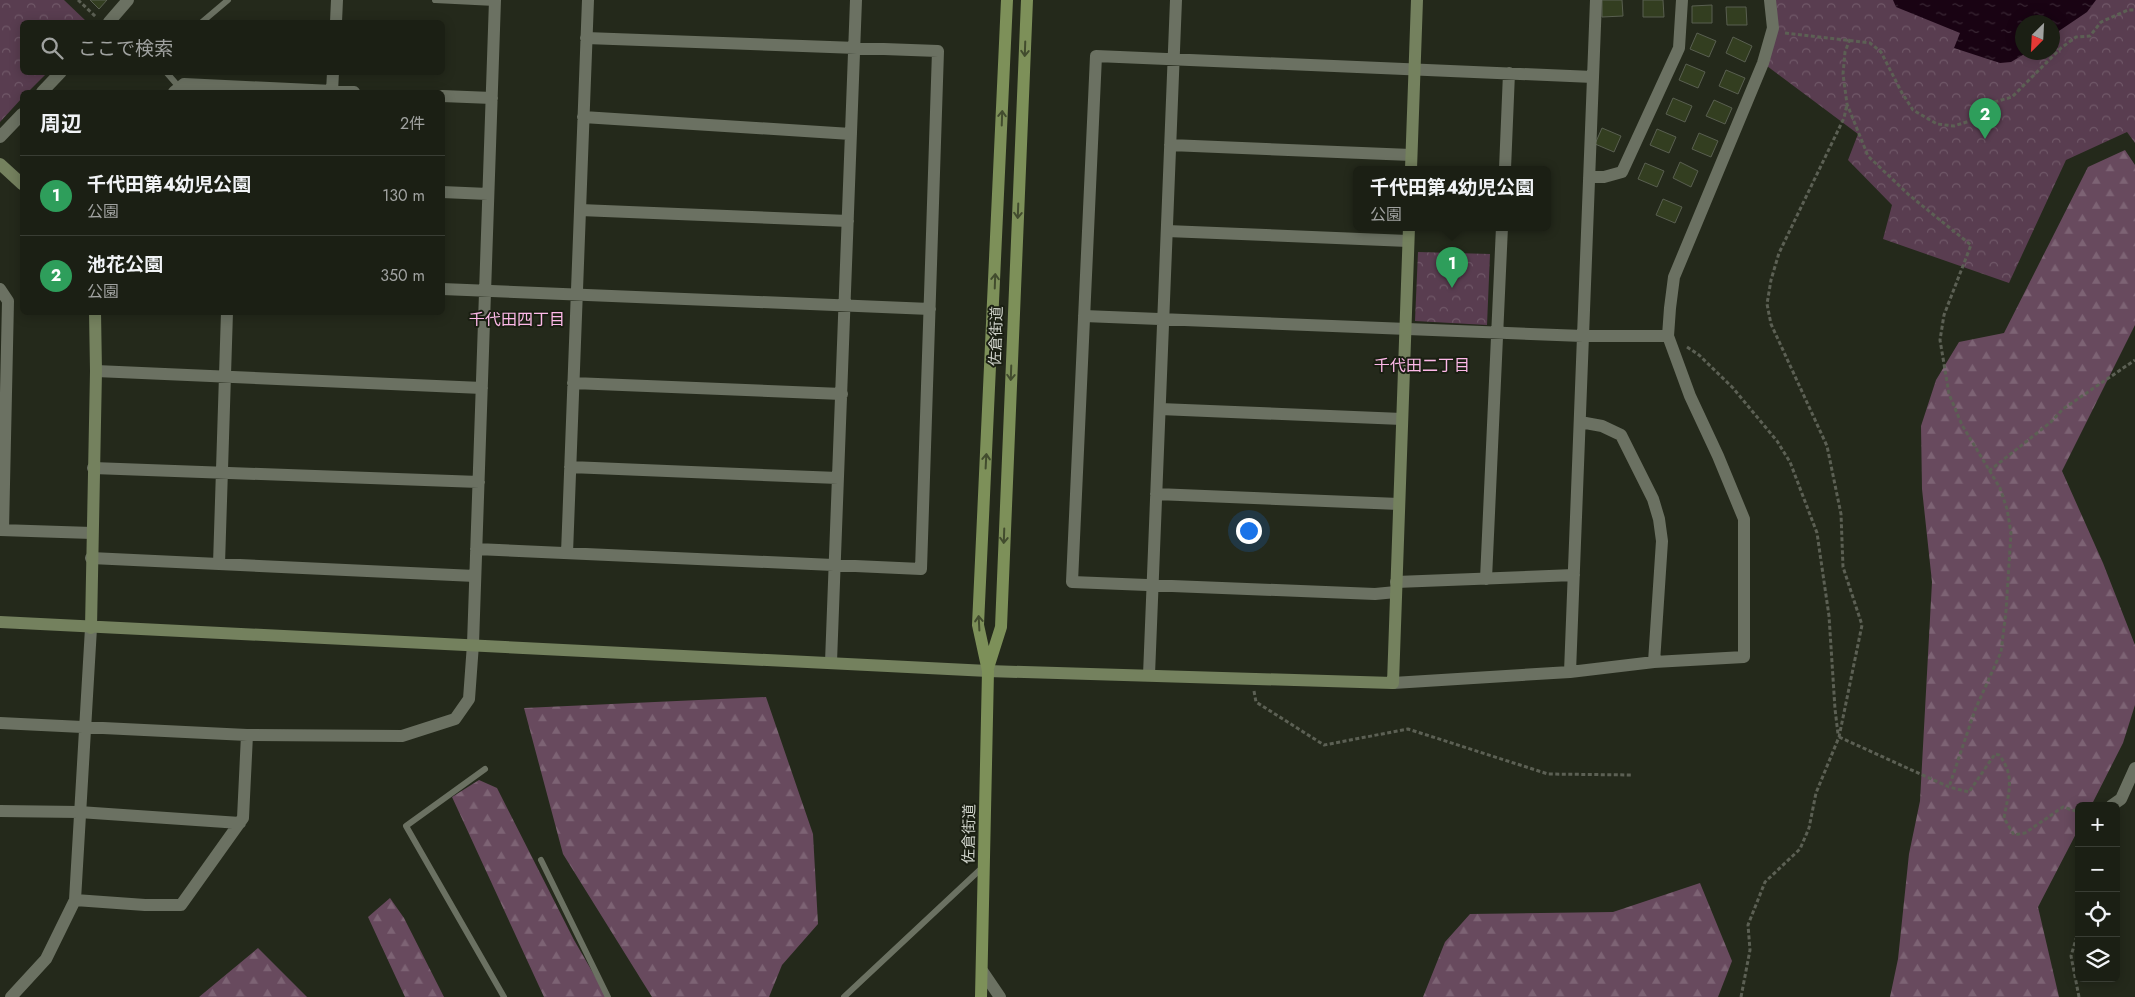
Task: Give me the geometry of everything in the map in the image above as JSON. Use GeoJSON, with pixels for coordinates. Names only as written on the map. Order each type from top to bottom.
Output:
{"type":"FeatureCollection","features":[{"type":"Feature","properties":{"kind":"main road","name":"佐倉街道"},"geometry":{"type":"LineString","coordinates":[[981,997],[988,671],[978,625],[1006,0]]}},
{"type":"Feature","properties":{"kind":"main road","name":"佐倉街道"},"geometry":{"type":"LineString","coordinates":[[988,671],[1000,627],[1027,0]]}},
{"type":"Feature","properties":{"kind":"street"},"geometry":{"type":"LineString","coordinates":[[113,20],[128,0]]}},
{"type":"Feature","properties":{"kind":"street"},"geometry":{"type":"LineString","coordinates":[[336,20],[337,0]]}},
{"type":"Feature","properties":{"kind":"street"},"geometry":{"type":"LineString","coordinates":[[567,553],[588,0]]}},
{"type":"Feature","properties":{"kind":"street"},"geometry":{"type":"LineString","coordinates":[[831,662],[856,0]]}},
{"type":"Feature","properties":{"kind":"street"},"geometry":{"type":"LineString","coordinates":[[1149,674],[1176,0]]}},
{"type":"Feature","properties":{"kind":"street"},"geometry":{"type":"LineString","coordinates":[[1411,166],[1417,0]]}},
{"type":"Feature","properties":{"kind":"street"},"geometry":{"type":"LineString","coordinates":[[1570,672],[1596,0]]}},
{"type":"Feature","properties":{"kind":"street"},"geometry":{"type":"LineString","coordinates":[[1590,177],[1604,177],[1622,172],[1679,48],[1682,0]]}},
{"type":"Feature","properties":{"kind":"street"},"geometry":{"type":"LineString","coordinates":[[0,622],[988,671],[1149,674],[1393,683],[1570,672],[1654,662],[1744,657],[1744,519],[1718,456],[1690,396],[1668,336],[1674,277],[1764,63],[1772,32],[1770,0]]}},
{"type":"Feature","properties":{"kind":"street"},"geometry":{"type":"LineString","coordinates":[[0,723],[247,735],[402,736],[455,719],[469,699],[473,644],[495,2]]}},
{"type":"Feature","properties":{"kind":"street"},"geometry":{"type":"LineString","coordinates":[[476,549],[921,568],[938,52],[586,38]]}},
{"type":"Feature","properties":{"kind":"street"},"geometry":{"type":"LineString","coordinates":[[1574,575],[1396,587],[1375,594],[1072,582],[1096,56],[1593,77]]}},
{"type":"Feature","properties":{"kind":"street"},"geometry":{"type":"LineString","coordinates":[[1505,166],[1510,73]]}},
{"type":"Feature","properties":{"kind":"street"},"geometry":{"type":"LineString","coordinates":[[44,90],[59,75]]}},
{"type":"Feature","properties":{"kind":"street"},"geometry":{"type":"LineString","coordinates":[[332,90],[333,75]]}},
{"type":"Feature","properties":{"kind":"street"},"geometry":{"type":"LineString","coordinates":[[177,90],[184,84],[295,90]]}},
{"type":"Feature","properties":{"kind":"street"},"geometry":{"type":"LineString","coordinates":[[445,96],[492,98]]}},
{"type":"Feature","properties":{"kind":"street"},"geometry":{"type":"LineString","coordinates":[[0,137],[20,116]]}},
{"type":"Feature","properties":{"kind":"street"},"geometry":{"type":"LineString","coordinates":[[583,116],[851,134]]}},
{"type":"Feature","properties":{"kind":"street"},"geometry":{"type":"LineString","coordinates":[[1170,145],[1411,155]]}},
{"type":"Feature","properties":{"kind":"street"},"geometry":{"type":"LineString","coordinates":[[0,164],[20,182]]}},
{"type":"Feature","properties":{"kind":"street"},"geometry":{"type":"LineString","coordinates":[[445,192],[488,194]]}},
{"type":"Feature","properties":{"kind":"street"},"geometry":{"type":"LineString","coordinates":[[580,210],[848,221]]}},
{"type":"Feature","properties":{"kind":"street"},"geometry":{"type":"LineString","coordinates":[[1167,231],[1408,241]]}},
{"type":"Feature","properties":{"kind":"street"},"geometry":{"type":"LineString","coordinates":[[1393,683],[1409,231]]}},
{"type":"Feature","properties":{"kind":"street"},"geometry":{"type":"LineString","coordinates":[[1486,580],[1502,231]]}},
{"type":"Feature","properties":{"kind":"street"},"geometry":{"type":"LineString","coordinates":[[445,288],[930,309]]}},
{"type":"Feature","properties":{"kind":"street"},"geometry":{"type":"LineString","coordinates":[[0,289],[8,301],[3,354],[1,530],[92,533]]}},
{"type":"Feature","properties":{"kind":"street"},"geometry":{"type":"LineString","coordinates":[[11,997],[46,959],[75,900],[91,628],[96,371],[95,315]]}},
{"type":"Feature","properties":{"kind":"street"},"geometry":{"type":"LineString","coordinates":[[220,564],[227,315]]}},
{"type":"Feature","properties":{"kind":"street"},"geometry":{"type":"LineString","coordinates":[[1084,316],[1583,336],[1668,336]]}},
{"type":"Feature","properties":{"kind":"street"},"geometry":{"type":"LineString","coordinates":[[96,371],[482,388]]}},
{"type":"Feature","properties":{"kind":"street"},"geometry":{"type":"LineString","coordinates":[[573,383],[842,394]]}},
{"type":"Feature","properties":{"kind":"street"},"geometry":{"type":"LineString","coordinates":[[1160,409],[1402,419]]}},
{"type":"Feature","properties":{"kind":"street"},"geometry":{"type":"LineString","coordinates":[[1580,422],[1602,426],[1621,435],[1653,499],[1662,541],[1654,662]]}},
{"type":"Feature","properties":{"kind":"street"},"geometry":{"type":"LineString","coordinates":[[570,466],[838,478]]}},
{"type":"Feature","properties":{"kind":"street"},"geometry":{"type":"LineString","coordinates":[[93,468],[478,482]]}},
{"type":"Feature","properties":{"kind":"street"},"geometry":{"type":"LineString","coordinates":[[1156,494],[1399,504]]}},
{"type":"Feature","properties":{"kind":"street"},"geometry":{"type":"LineString","coordinates":[[92,558],[475,576]]}},
{"type":"Feature","properties":{"kind":"street"},"geometry":{"type":"LineString","coordinates":[[75,900],[145,905],[181,905],[243,818],[247,735]]}},
{"type":"Feature","properties":{"kind":"street"},"geometry":{"type":"LineString","coordinates":[[2117,802],[2121,799],[2135,768]]}},
{"type":"Feature","properties":{"kind":"street"},"geometry":{"type":"LineString","coordinates":[[0,811],[79,812],[240,823]]}},
{"type":"Feature","properties":{"kind":"street"},"geometry":{"type":"LineString","coordinates":[[983,972],[1000,997]]}},
{"type":"Feature","properties":{"kind":"lane"},"geometry":{"type":"LineString","coordinates":[[204,20],[228,0]]}},
{"type":"Feature","properties":{"kind":"lane"},"geometry":{"type":"LineString","coordinates":[[435,0],[495,2]]}},
{"type":"Feature","properties":{"kind":"lane"},"geometry":{"type":"LineString","coordinates":[[168,75],[177,90]]}},
{"type":"Feature","properties":{"kind":"lane"},"geometry":{"type":"LineString","coordinates":[[485,769],[406,826],[504,997]]}},
{"type":"Feature","properties":{"kind":"lane"},"geometry":{"type":"LineString","coordinates":[[541,860],[608,997]]}},
{"type":"Feature","properties":{"kind":"lane"},"geometry":{"type":"LineString","coordinates":[[844,997],[985,866]]}},
{"type":"Feature","properties":{"kind":"path"},"geometry":{"type":"LineString","coordinates":[[78,0],[97,17]]}},
{"type":"Feature","properties":{"kind":"path"},"geometry":{"type":"LineString","coordinates":[[1772,32],[1850,39],[1870,43],[1881,52],[1913,110],[1937,124],[1954,126],[1979,118],[1991,103],[2000,98],[2012,97],[2061,48],[2076,37],[2090,36],[2101,22],[2128,10],[2135,10]]}},
{"type":"Feature","properties":{"kind":"path"},"geometry":{"type":"LineString","coordinates":[[1850,39],[1845,52],[1843,74],[1847,104],[1868,156],[1909,194],[1971,245],[1944,315],[1940,340],[1949,394],[1962,425],[2000,488],[2007,509],[2011,533],[2001,652],[1975,710],[1949,787]]}},
{"type":"Feature","properties":{"kind":"path"},"geometry":{"type":"LineString","coordinates":[[1741,997],[1750,950],[1748,925],[1765,882],[1800,850],[1809,828],[1816,793],[1839,737],[1862,625],[1843,567],[1841,514],[1827,446],[1771,324],[1767,304],[1770,280],[1778,253],[1844,118],[1847,104]]}},
{"type":"Feature","properties":{"kind":"path"},"geometry":{"type":"LineString","coordinates":[[1668,336],[1700,355],[1733,388],[1777,440],[1790,462],[1817,533],[1829,616],[1835,709],[1839,737]]}},
{"type":"Feature","properties":{"kind":"path"},"geometry":{"type":"LineString","coordinates":[[1990,471],[2045,428],[2063,410],[2135,360]]}},
{"type":"Feature","properties":{"kind":"path"},"geometry":{"type":"LineString","coordinates":[[1252,678],[1256,702],[1324,745],[1408,729],[1548,774],[1631,775]]}},
{"type":"Feature","properties":{"kind":"path"},"geometry":{"type":"LineString","coordinates":[[1839,737],[1949,787],[1969,792],[1995,754],[1999,755],[2010,772],[2009,792],[2004,818],[2014,835],[2025,833],[2063,807],[2075,811]]}},
{"type":"Feature","properties":{"kind":"path"},"geometry":{"type":"LineString","coordinates":[[2077,937],[2071,956],[2078,997]]}},
{"type":"Feature","properties":{"kind":"green space"},"geometry":{"type":"Polygon","coordinates":[[[0,0],[64,0],[85,20],[20,20],[20,75],[45,75],[30,90],[20,90],[20,100],[0,122],[0,0]]]}},
{"type":"Feature","properties":{"kind":"green space"},"geometry":{"type":"Polygon","coordinates":[[[1772,0],[2135,0],[2135,143],[2127,132],[2066,160],[2009,283],[1883,239],[1892,205],[1848,160],[1858,134],[1763,63],[1772,0]]]}},
{"type":"Feature","properties":{"kind":"green space"},"geometry":{"type":"Polygon","coordinates":[[[2125,150],[2135,165],[2135,325],[2062,471],[2103,563],[2135,645],[2135,705],[2123,743],[2093,802],[2075,802],[2075,836],[2038,907],[2059,997],[1890,997],[1898,959],[1909,854],[1920,801],[1932,582],[1922,489],[1921,426],[1936,380],[1959,342],[2004,333],[2088,167],[2125,150]]]}},
{"type":"Feature","properties":{"kind":"green space"},"geometry":{"type":"Polygon","coordinates":[[[1418,252],[1490,254],[1487,325],[1415,321],[1418,252]]]}},
{"type":"Feature","properties":{"kind":"green space"},"geometry":{"type":"Polygon","coordinates":[[[766,697],[813,834],[818,924],[782,965],[769,997],[652,997],[563,854],[524,708],[766,697]]]}},
{"type":"Feature","properties":{"kind":"green space"},"geometry":{"type":"Polygon","coordinates":[[[479,780],[497,788],[574,940],[607,997],[544,997],[452,797],[479,780]]]}},
{"type":"Feature","properties":{"kind":"green space"},"geometry":{"type":"Polygon","coordinates":[[[1700,883],[1732,961],[1718,997],[1423,997],[1445,942],[1470,914],[1613,912],[1700,883]]]}},
{"type":"Feature","properties":{"kind":"green space"},"geometry":{"type":"Polygon","coordinates":[[[390,898],[404,918],[444,997],[405,997],[368,917],[390,898]]]}},
{"type":"Feature","properties":{"kind":"green space"},"geometry":{"type":"Polygon","coordinates":[[[258,948],[307,997],[199,997],[258,948]]]}},
{"type":"Feature","properties":{"kind":"water"},"geometry":{"type":"Polygon","coordinates":[[[1893,0],[2096,0],[2087,12],[2060,30],[2060,15],[2015,15],[2015,60],[2000,63],[1954,48],[1960,33],[1896,7],[1893,0]]]}},
{"type":"Feature","properties":{"kind":"building"},"geometry":{"type":"Polygon","coordinates":[[[90,0],[107,0],[99,9],[90,0]]]}},
{"type":"Feature","properties":{"kind":"building"},"geometry":{"type":"Polygon","coordinates":[[[1602,0],[1622,0],[1623,16],[1602,17],[1602,0]]]}},
{"type":"Feature","properties":{"kind":"building"},"geometry":{"type":"Polygon","coordinates":[[[1643,0],[1663,0],[1664,17],[1643,17],[1643,0]]]}},
{"type":"Feature","properties":{"kind":"building"},"geometry":{"type":"Polygon","coordinates":[[[1712,5],[1712,23],[1692,23],[1692,6],[1712,5]]]}},
{"type":"Feature","properties":{"kind":"building"},"geometry":{"type":"Polygon","coordinates":[[[1726,7],[1746,7],[1747,25],[1727,25],[1726,7]]]}},
{"type":"Feature","properties":{"kind":"building"},"geometry":{"type":"Polygon","coordinates":[[[1697,33],[1716,41],[1709,57],[1690,49],[1697,33]]]}},
{"type":"Feature","properties":{"kind":"building"},"geometry":{"type":"Polygon","coordinates":[[[1733,37],[1752,46],[1745,62],[1726,53],[1733,37]]]}},
{"type":"Feature","properties":{"kind":"building"},"geometry":{"type":"Polygon","coordinates":[[[1686,64],[1705,72],[1698,88],[1679,80],[1686,64]]]}},
{"type":"Feature","properties":{"kind":"building"},"geometry":{"type":"Polygon","coordinates":[[[1726,70],[1745,78],[1738,94],[1719,86],[1726,70]]]}},
{"type":"Feature","properties":{"kind":"building"},"geometry":{"type":"Polygon","coordinates":[[[1673,98],[1692,106],[1685,122],[1666,114],[1673,98]]]}},
{"type":"Feature","properties":{"kind":"building"},"geometry":{"type":"Polygon","coordinates":[[[1714,100],[1732,108],[1725,124],[1706,116],[1714,100]]]}},
{"type":"Feature","properties":{"kind":"building"},"geometry":{"type":"Polygon","coordinates":[[[1602,128],[1621,136],[1614,152],[1595,144],[1602,128]]]}},
{"type":"Feature","properties":{"kind":"building"},"geometry":{"type":"Polygon","coordinates":[[[1657,129],[1676,137],[1669,153],[1650,145],[1657,129]]]}},
{"type":"Feature","properties":{"kind":"building"},"geometry":{"type":"Polygon","coordinates":[[[1699,133],[1718,141],[1711,157],[1692,149],[1699,133]]]}},
{"type":"Feature","properties":{"kind":"building"},"geometry":{"type":"Polygon","coordinates":[[[1680,162],[1698,171],[1691,187],[1673,178],[1680,162]]]}},
{"type":"Feature","properties":{"kind":"building"},"geometry":{"type":"Polygon","coordinates":[[[1645,163],[1664,171],[1657,187],[1638,179],[1645,163]]]}},
{"type":"Feature","properties":{"kind":"building"},"geometry":{"type":"Polygon","coordinates":[[[1663,199],[1682,207],[1675,223],[1656,215],[1663,199]]]}},
{"type":"Feature","properties":{"kind":"place","name":"池花公園"},"geometry":{"type":"Point","coordinates":[1985,139]}},
{"type":"Feature","properties":{"kind":"place","name":"千代田第４幼児公園"},"geometry":{"type":"Point","coordinates":[1452,288]}},
{"type":"Feature","properties":{"kind":"district","name":"千代田四丁目"},"geometry":{"type":"Point","coordinates":[517,319]}},
{"type":"Feature","properties":{"kind":"district","name":"千代田二丁目"},"geometry":{"type":"Point","coordinates":[1422,365]}}]}
